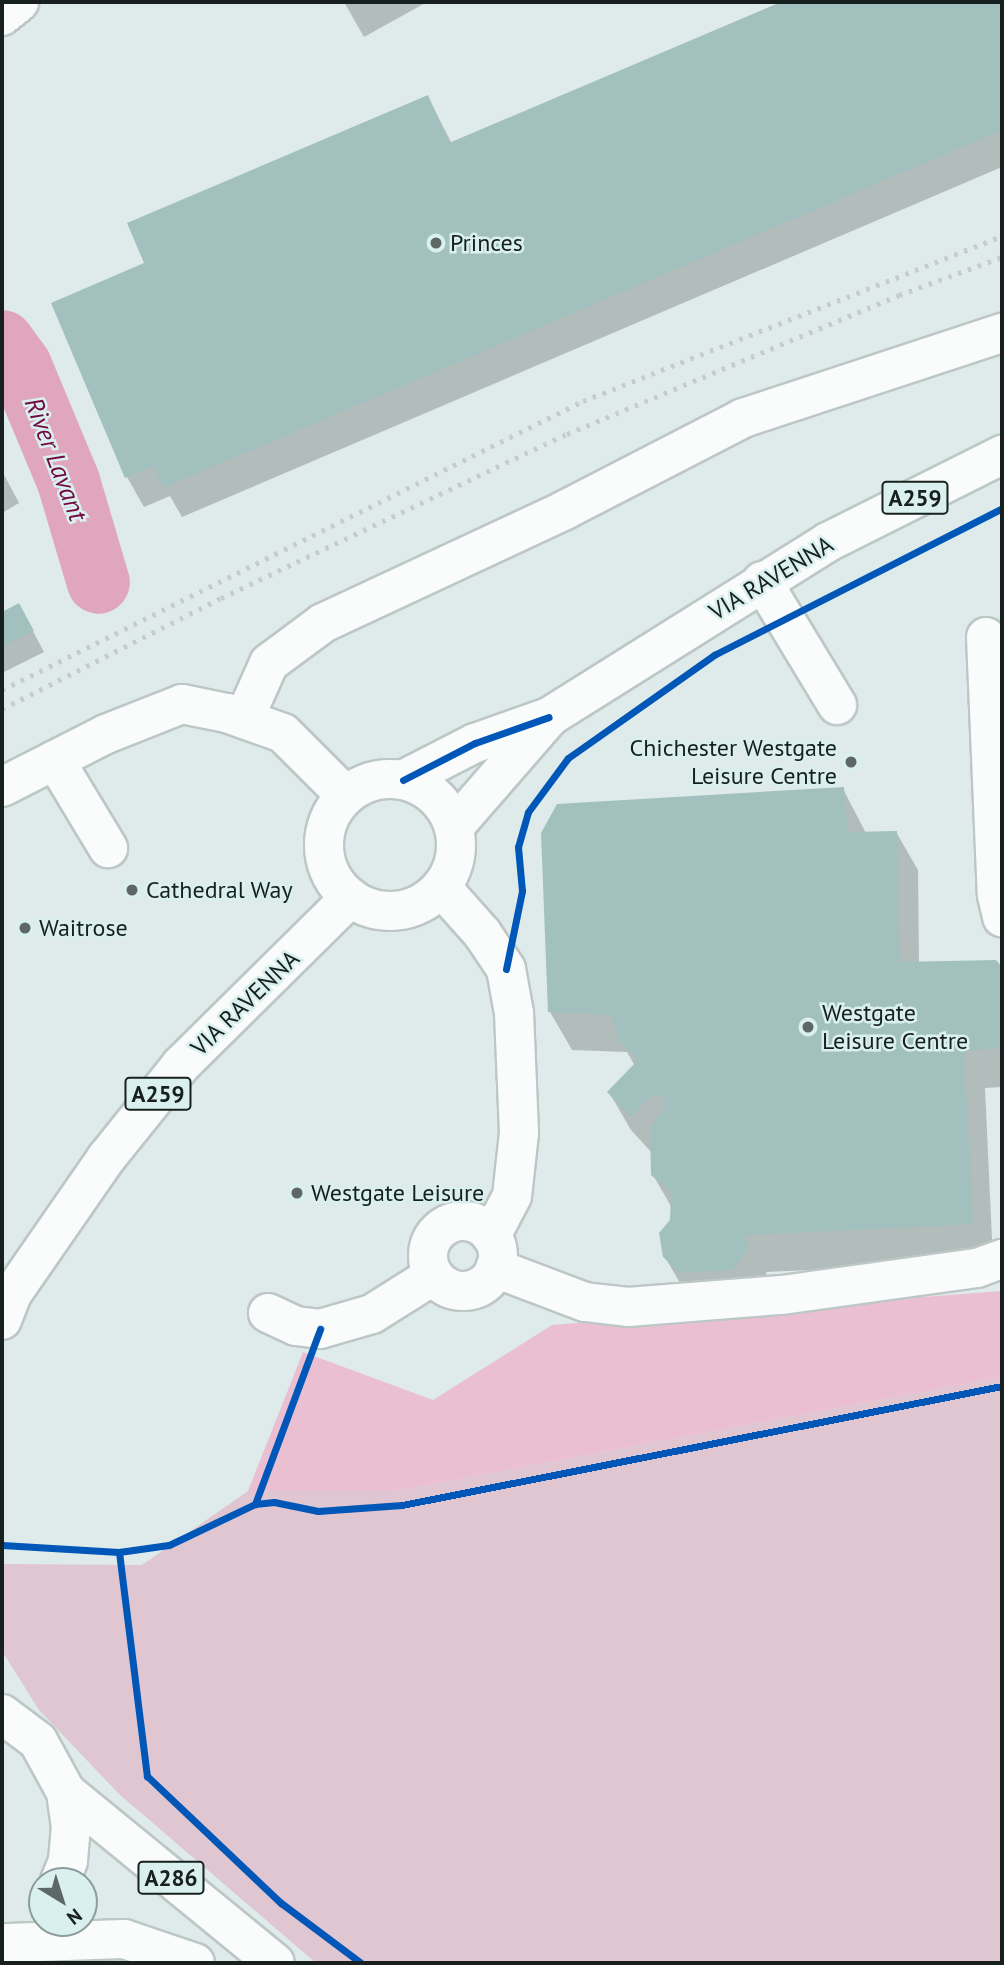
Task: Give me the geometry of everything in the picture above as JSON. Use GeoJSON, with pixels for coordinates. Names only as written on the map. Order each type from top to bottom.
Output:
{"type":"FeatureCollection","features":[{"type":"Feature","properties":{"kind":"main road"},"geometry":{"type":"LineString","coordinates":[[2,16],[19,2]]}},
{"type":"Feature","properties":{"kind":"main road"},"geometry":{"type":"LineString","coordinates":[[244,719],[269,663],[323,623],[565,510],[743,418],[1002,333]]}},
{"type":"Feature","properties":{"kind":"main road","name":"VIA RAVENNA"},"geometry":{"type":"LineString","coordinates":[[403,780],[475,743],[549,718],[762,581],[828,542],[1002,455]]}},
{"type":"Feature","properties":{"kind":"main road"},"geometry":{"type":"LineString","coordinates":[[762,581],[837,705]]}},
{"type":"Feature","properties":{"kind":"main road"},"geometry":{"type":"LineString","coordinates":[[986,637],[997,895],[1002,918]]}},
{"type":"Feature","properties":{"kind":"main road"},"geometry":{"type":"LineString","coordinates":[[2,787],[55,760],[182,704],[244,719],[283,733],[346,796]]}},
{"type":"Feature","properties":{"kind":"main road","name":"VIA RAVENNA"},"geometry":{"type":"LineString","coordinates":[[454,827],[549,718]]}},
{"type":"Feature","properties":{"kind":"main road"},"geometry":{"type":"LineString","coordinates":[[55,760],[108,848]]}},
{"type":"Feature","properties":{"kind":"main road"},"geometry":{"type":"LineString","coordinates":[[403,780],[435,796],[454,827],[454,859],[441,887],[408,909],[368,908],[350,898],[337,884],[324,848],[326,829],[346,796],[363,785],[403,780]]}},
{"type":"Feature","properties":{"kind":"main road"},"geometry":{"type":"LineString","coordinates":[[441,887],[482,933],[506,969],[514,1013],[519,1133],[512,1196],[493,1252],[490,1278],[472,1289],[451,1288],[434,1275],[430,1244],[443,1227],[474,1223],[493,1252],[586,1302],[628,1307],[782,1295],[977,1268],[1002,1259]]}},
{"type":"Feature","properties":{"kind":"main road","name":"VIA RAVENNA"},"geometry":{"type":"LineString","coordinates":[[2,1320],[12,1294],[107,1157],[181,1065],[350,898]]}},
{"type":"Feature","properties":{"kind":"main road"},"geometry":{"type":"LineString","coordinates":[[268,1313],[296,1326],[320,1329],[372,1314],[434,1275]]}},
{"type":"Feature","properties":{"kind":"main road"},"geometry":{"type":"LineString","coordinates":[[2,1683],[9,1718],[38,1741],[66,1792],[71,1826],[66,1867]]}},
{"type":"Feature","properties":{"kind":"main road","name":"A286"},"geometry":{"type":"LineString","coordinates":[[66,1792],[275,1963]]}},
{"type":"Feature","properties":{"kind":"main road"},"geometry":{"type":"LineString","coordinates":[[4,1944],[28,1923]]}},
{"type":"Feature","properties":{"kind":"main road"},"geometry":{"type":"LineString","coordinates":[[4,1944],[124,1939],[195,1963]]}},
{"type":"Feature","properties":{"kind":"shaded area"},"geometry":{"type":"Polygon","coordinates":[[[1002,1291],[1002,1377],[397,1491],[248,1491],[303,1352],[433,1400],[552,1325],[1002,1291]]]}},
{"type":"Feature","properties":{"kind":"shaded area"},"geometry":{"type":"Polygon","coordinates":[[[1002,1377],[1002,1963],[316,1963],[119,1794],[39,1710],[2,1651],[2,1564],[142,1565],[248,1491],[397,1491],[1002,1377]]]}},
{"type":"Feature","properties":{"kind":"building","name":"Princes"},"geometry":{"type":"Polygon","coordinates":[[[781,2],[1002,2],[1002,130],[163,488],[154,466],[125,478],[51,303],[144,263],[127,223],[428,95],[449,143],[781,2]]]}},
{"type":"Feature","properties":{"kind":"building"},"geometry":{"type":"Polygon","coordinates":[[[19,603],[34,631],[2,647],[2,612],[19,603]]]}},
{"type":"Feature","properties":{"kind":"building","name":"Westgate Leisure Centre"},"geometry":{"type":"Polygon","coordinates":[[[844,787],[848,832],[897,831],[899,962],[996,960],[1002,967],[1002,1043],[998,1048],[964,1051],[973,1224],[745,1235],[748,1249],[732,1270],[680,1273],[663,1257],[659,1233],[670,1220],[671,1192],[651,1175],[650,1128],[665,1106],[664,1096],[650,1097],[630,1117],[607,1092],[638,1060],[618,1039],[611,1015],[548,1012],[541,833],[557,804],[844,787]]]}},
{"type":"Feature","properties":{"kind":"waterway","name":"River Lavant"},"geometry":{"type":"LineString","coordinates":[[2,341],[20,366],[68,481],[98,582]]}},
{"type":"Feature","properties":{"kind":"railway"},"geometry":{"type":"LineString","coordinates":[[2,690],[583,401],[1002,236]]}},
{"type":"Feature","properties":{"kind":"railway"},"geometry":{"type":"LineString","coordinates":[[2,709],[221,598],[567,434],[899,295],[1002,257]]}},
{"type":"Feature","properties":{"kind":"cycle path"},"geometry":{"type":"LineString","coordinates":[[506,969],[522,891],[518,847],[528,812],[568,758],[714,655],[1002,508]]}},
{"type":"Feature","properties":{"kind":"cycle path"},"geometry":{"type":"LineString","coordinates":[[403,780],[475,743],[549,717]]}},
{"type":"Feature","properties":{"kind":"cycle path"},"geometry":{"type":"LineString","coordinates":[[255,1504],[320,1329]]}},
{"type":"Feature","properties":{"kind":"cycle path"},"geometry":{"type":"LineString","coordinates":[[2,1545],[119,1552],[169,1545],[255,1504],[274,1502],[318,1511],[402,1505],[1002,1386]]}},
{"type":"Feature","properties":{"kind":"cycle path"},"geometry":{"type":"LineString","coordinates":[[119,1552],[147,1776],[281,1903],[361,1963]]}},
{"type":"Feature","properties":{"kind":"place","name":"Princes"},"geometry":{"type":"Point","coordinates":[436,243]}},
{"type":"Feature","properties":{"kind":"place","name":"Chichester Westgate Leisure Centre"},"geometry":{"type":"Point","coordinates":[851,762]}},
{"type":"Feature","properties":{"kind":"place","name":"Cathedral Way"},"geometry":{"type":"Point","coordinates":[132,890]}},
{"type":"Feature","properties":{"kind":"place","name":"Waitrose"},"geometry":{"type":"Point","coordinates":[25,928]}},
{"type":"Feature","properties":{"kind":"place","name":"Westgate Leisure Centre"},"geometry":{"type":"Point","coordinates":[808,1027]}},
{"type":"Feature","properties":{"kind":"place","name":"Westgate Leisure"},"geometry":{"type":"Point","coordinates":[297,1193]}}]}
